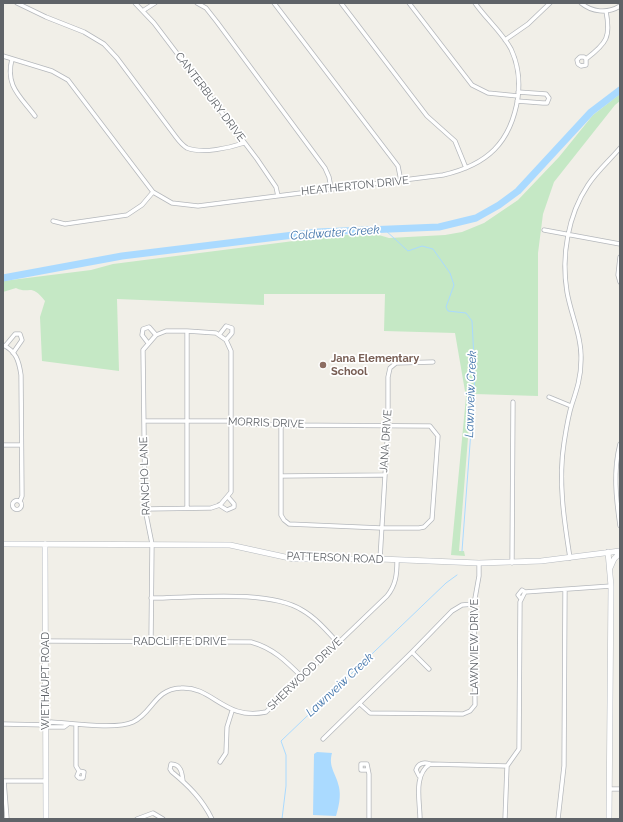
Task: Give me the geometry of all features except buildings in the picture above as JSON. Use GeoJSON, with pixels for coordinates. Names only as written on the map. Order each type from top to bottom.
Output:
{"type":"FeatureCollection","features":[{"type":"Feature","properties":{"kind":"main road","name":"PATTERSON ROAD"},"geometry":{"type":"LineString","coordinates":[[3,544],[230,545],[294,559],[380,559],[479,563],[512,563],[570,558],[608,552],[620,552]]}},
{"type":"Feature","properties":{"kind":"main road","name":"WIETHAUPT ROAD"},"geometry":{"type":"LineString","coordinates":[[45,544],[47,725],[45,780],[46,819]]}},
{"type":"Feature","properties":{"kind":"main road"},"geometry":{"type":"LineString","coordinates":[[608,552],[611,586],[609,819]]}},
{"type":"Feature","properties":{"kind":"main road"},"geometry":{"type":"LineString","coordinates":[[610,571],[614,559],[620,552]]}},
{"type":"Feature","properties":{"kind":"street"},"geometry":{"type":"LineString","coordinates":[[18,3],[35,12],[88,33],[104,44],[117,58],[176,137],[186,147],[207,150],[244,143]]}},
{"type":"Feature","properties":{"kind":"street","name":"CANTERBURY DRIVE"},"geometry":{"type":"LineString","coordinates":[[136,3],[144,10],[244,143],[276,187],[278,196]]}},
{"type":"Feature","properties":{"kind":"street"},"geometry":{"type":"LineString","coordinates":[[144,10],[155,3]]}},
{"type":"Feature","properties":{"kind":"street"},"geometry":{"type":"LineString","coordinates":[[197,3],[206,8],[217,22],[325,168],[330,177],[331,188]]}},
{"type":"Feature","properties":{"kind":"street"},"geometry":{"type":"LineString","coordinates":[[274,3],[398,166],[401,180]]}},
{"type":"Feature","properties":{"kind":"street"},"geometry":{"type":"LineString","coordinates":[[341,3],[428,116],[455,141],[466,168]]}},
{"type":"Feature","properties":{"kind":"street"},"geometry":{"type":"LineString","coordinates":[[409,3],[472,85],[488,93],[546,94],[549,101],[543,103],[517,101]]}},
{"type":"Feature","properties":{"kind":"street","name":"HEATHERTON DRIVE"},"geometry":{"type":"LineString","coordinates":[[153,192],[172,203],[191,206],[443,175],[466,168],[489,154],[502,139],[513,122],[518,94],[516,63],[511,50],[505,40],[475,3]]}},
{"type":"Feature","properties":{"kind":"street"},"geometry":{"type":"LineString","coordinates":[[541,3],[544,8]]}},
{"type":"Feature","properties":{"kind":"street"},"geometry":{"type":"LineString","coordinates":[[505,40],[528,24],[550,3]]}},
{"type":"Feature","properties":{"kind":"street"},"geometry":{"type":"LineString","coordinates":[[581,3],[587,8],[606,12],[620,6]]}},
{"type":"Feature","properties":{"kind":"street"},"geometry":{"type":"LineString","coordinates":[[586,59],[603,45],[608,35],[606,12]]}},
{"type":"Feature","properties":{"kind":"street"},"geometry":{"type":"LineString","coordinates":[[3,56],[52,72],[68,80],[153,192],[137,210],[127,215],[65,224],[53,220]]}},
{"type":"Feature","properties":{"kind":"street"},"geometry":{"type":"LineString","coordinates":[[12,59],[9,72],[11,82],[35,116]]}},
{"type":"Feature","properties":{"kind":"street"},"geometry":{"type":"LineString","coordinates":[[570,558],[563,511],[562,476],[564,444],[571,406],[580,381],[582,359],[579,340],[567,292],[565,262],[568,234],[577,206],[589,184],[620,148]]}},
{"type":"Feature","properties":{"kind":"street"},"geometry":{"type":"LineString","coordinates":[[544,230],[620,244]]}},
{"type":"Feature","properties":{"kind":"street"},"geometry":{"type":"LineString","coordinates":[[620,257],[618,274],[620,282]]}},
{"type":"Feature","properties":{"kind":"street"},"geometry":{"type":"LineString","coordinates":[[219,335],[226,326],[232,328],[232,333],[226,340]]}},
{"type":"Feature","properties":{"kind":"street"},"geometry":{"type":"LineString","coordinates":[[145,509],[206,509],[219,505],[231,492],[231,351],[226,340],[212,332],[166,331],[154,336],[149,327],[143,329],[142,335],[148,343]]}},
{"type":"Feature","properties":{"kind":"street"},"geometry":{"type":"LineString","coordinates":[[187,331],[187,508]]}},
{"type":"Feature","properties":{"kind":"street"},"geometry":{"type":"LineString","coordinates":[[13,353],[22,340],[20,334],[15,334],[4,345],[19,359],[21,375],[22,496],[20,501]]}},
{"type":"Feature","properties":{"kind":"street","name":"RANCHO LANE"},"geometry":{"type":"LineString","coordinates":[[151,642],[152,544],[145,509],[143,350],[154,336]]}},
{"type":"Feature","properties":{"kind":"street","name":"JANA DRIVE"},"geometry":{"type":"LineString","coordinates":[[380,559],[383,476],[388,425],[388,378],[390,368],[396,363],[434,362]]}},
{"type":"Feature","properties":{"kind":"street"},"geometry":{"type":"LineString","coordinates":[[549,397],[571,406]]}},
{"type":"Feature","properties":{"kind":"street"},"geometry":{"type":"LineString","coordinates":[[512,563],[513,402]]}},
{"type":"Feature","properties":{"kind":"street","name":"MORRIS DRIVE"},"geometry":{"type":"LineString","coordinates":[[144,421],[232,421],[250,424],[281,425],[430,426],[438,436],[432,519],[424,527],[381,528],[289,524],[281,515],[281,425]]}},
{"type":"Feature","properties":{"kind":"street"},"geometry":{"type":"LineString","coordinates":[[620,444],[616,460],[615,489],[620,526]]}},
{"type":"Feature","properties":{"kind":"street"},"geometry":{"type":"LineString","coordinates":[[3,445],[21,445]]}},
{"type":"Feature","properties":{"kind":"street"},"geometry":{"type":"LineString","coordinates":[[281,476],[383,476]]}},
{"type":"Feature","properties":{"kind":"street"},"geometry":{"type":"LineString","coordinates":[[219,505],[227,510],[234,507],[234,504],[228,497]]}},
{"type":"Feature","properties":{"kind":"street","name":"SHERWOOD DRIVE"},"geometry":{"type":"LineString","coordinates":[[3,724],[47,725],[50,727],[64,726],[68,724],[119,725],[133,722],[162,694],[171,689],[180,688],[198,690],[232,711],[249,714],[266,712],[393,589],[396,577],[397,560]]}},
{"type":"Feature","properties":{"kind":"street","name":"LAWNVIEW DRIVE"},"geometry":{"type":"LineString","coordinates":[[360,704],[370,713],[463,714],[470,711],[475,705],[474,604],[479,576],[479,563]]}},
{"type":"Feature","properties":{"kind":"street"},"geometry":{"type":"LineString","coordinates":[[505,819],[507,766],[519,749],[520,599],[525,592],[611,586]]}},
{"type":"Feature","properties":{"kind":"street"},"geometry":{"type":"LineString","coordinates":[[558,819],[564,766],[566,590]]}},
{"type":"Feature","properties":{"kind":"street"},"geometry":{"type":"LineString","coordinates":[[151,598],[257,597],[281,600],[301,609],[314,618],[338,643]]}},
{"type":"Feature","properties":{"kind":"street"},"geometry":{"type":"LineString","coordinates":[[323,739],[360,704],[456,607],[474,604]]}},
{"type":"Feature","properties":{"kind":"street","name":"RADCLIFFE DRIVE"},"geometry":{"type":"LineString","coordinates":[[46,641],[251,642],[265,646],[279,654],[302,677]]}},
{"type":"Feature","properties":{"kind":"street"},"geometry":{"type":"LineString","coordinates":[[412,652],[429,669]]}},
{"type":"Feature","properties":{"kind":"street"},"geometry":{"type":"LineString","coordinates":[[220,762],[226,753],[227,726],[232,711]]}},
{"type":"Feature","properties":{"kind":"street"},"geometry":{"type":"LineString","coordinates":[[76,725],[76,766],[78,772]]}},
{"type":"Feature","properties":{"kind":"street"},"geometry":{"type":"LineString","coordinates":[[420,776],[416,770],[419,765],[424,763],[507,766]]}},
{"type":"Feature","properties":{"kind":"street"},"geometry":{"type":"LineString","coordinates":[[183,781],[182,772],[179,767],[171,764],[170,768],[172,772],[183,781],[202,802],[212,819]]}},
{"type":"Feature","properties":{"kind":"street"},"geometry":{"type":"LineString","coordinates":[[420,819],[420,776],[425,768],[430,764]]}},
{"type":"Feature","properties":{"kind":"street"},"geometry":{"type":"LineString","coordinates":[[367,770],[369,774],[369,819]]}},
{"type":"Feature","properties":{"kind":"street"},"geometry":{"type":"LineString","coordinates":[[7,819],[3,781],[45,780]]}},
{"type":"Feature","properties":{"kind":"street"},"geometry":{"type":"LineString","coordinates":[[610,789],[620,789]]}},
{"type":"Feature","properties":{"kind":"street"},"geometry":{"type":"LineString","coordinates":[[138,819],[153,813],[163,819]]}},
{"type":"Feature","properties":{"kind":"green space"},"geometry":{"type":"Polygon","coordinates":[[[620,94],[620,101],[615,105],[554,182],[543,214],[538,253],[538,396],[475,394],[475,402],[471,400],[459,551],[464,551],[465,556],[451,555],[466,397],[455,333],[384,331],[385,294],[264,294],[264,305],[117,299],[119,371],[42,361],[40,317],[45,301],[33,290],[21,290],[16,288],[3,292],[3,281],[91,270],[113,264],[333,236],[372,233],[389,238],[445,235],[462,232],[484,223],[518,200],[559,157],[593,115],[620,94]]]}},
{"type":"Feature","properties":{"kind":"water"},"geometry":{"type":"Polygon","coordinates":[[[317,752],[332,753],[331,762],[338,782],[340,794],[336,816],[313,815],[314,754],[317,752]]]}},
{"type":"Feature","properties":{"kind":"waterway","name":"Coldwater Creek"},"geometry":{"type":"LineString","coordinates":[[3,278],[122,256],[318,232],[439,227],[476,218],[499,205],[518,191],[591,112],[620,90]]}},
{"type":"Feature","properties":{"kind":"waterway","name":"Lawnveiw Creek"},"geometry":{"type":"LineString","coordinates":[[384,229],[408,251],[422,246],[433,249],[450,273],[454,285],[446,307],[448,311],[466,313],[472,321],[475,377],[462,551]]}},
{"type":"Feature","properties":{"kind":"waterway","name":"Lawnveiw Creek"},"geometry":{"type":"LineString","coordinates":[[282,819],[286,786],[286,755],[281,741],[446,583],[457,575]]}},
{"type":"Feature","properties":{"kind":"place","name":"Jana Elementary School"},"geometry":{"type":"Point","coordinates":[323,365]}}]}
